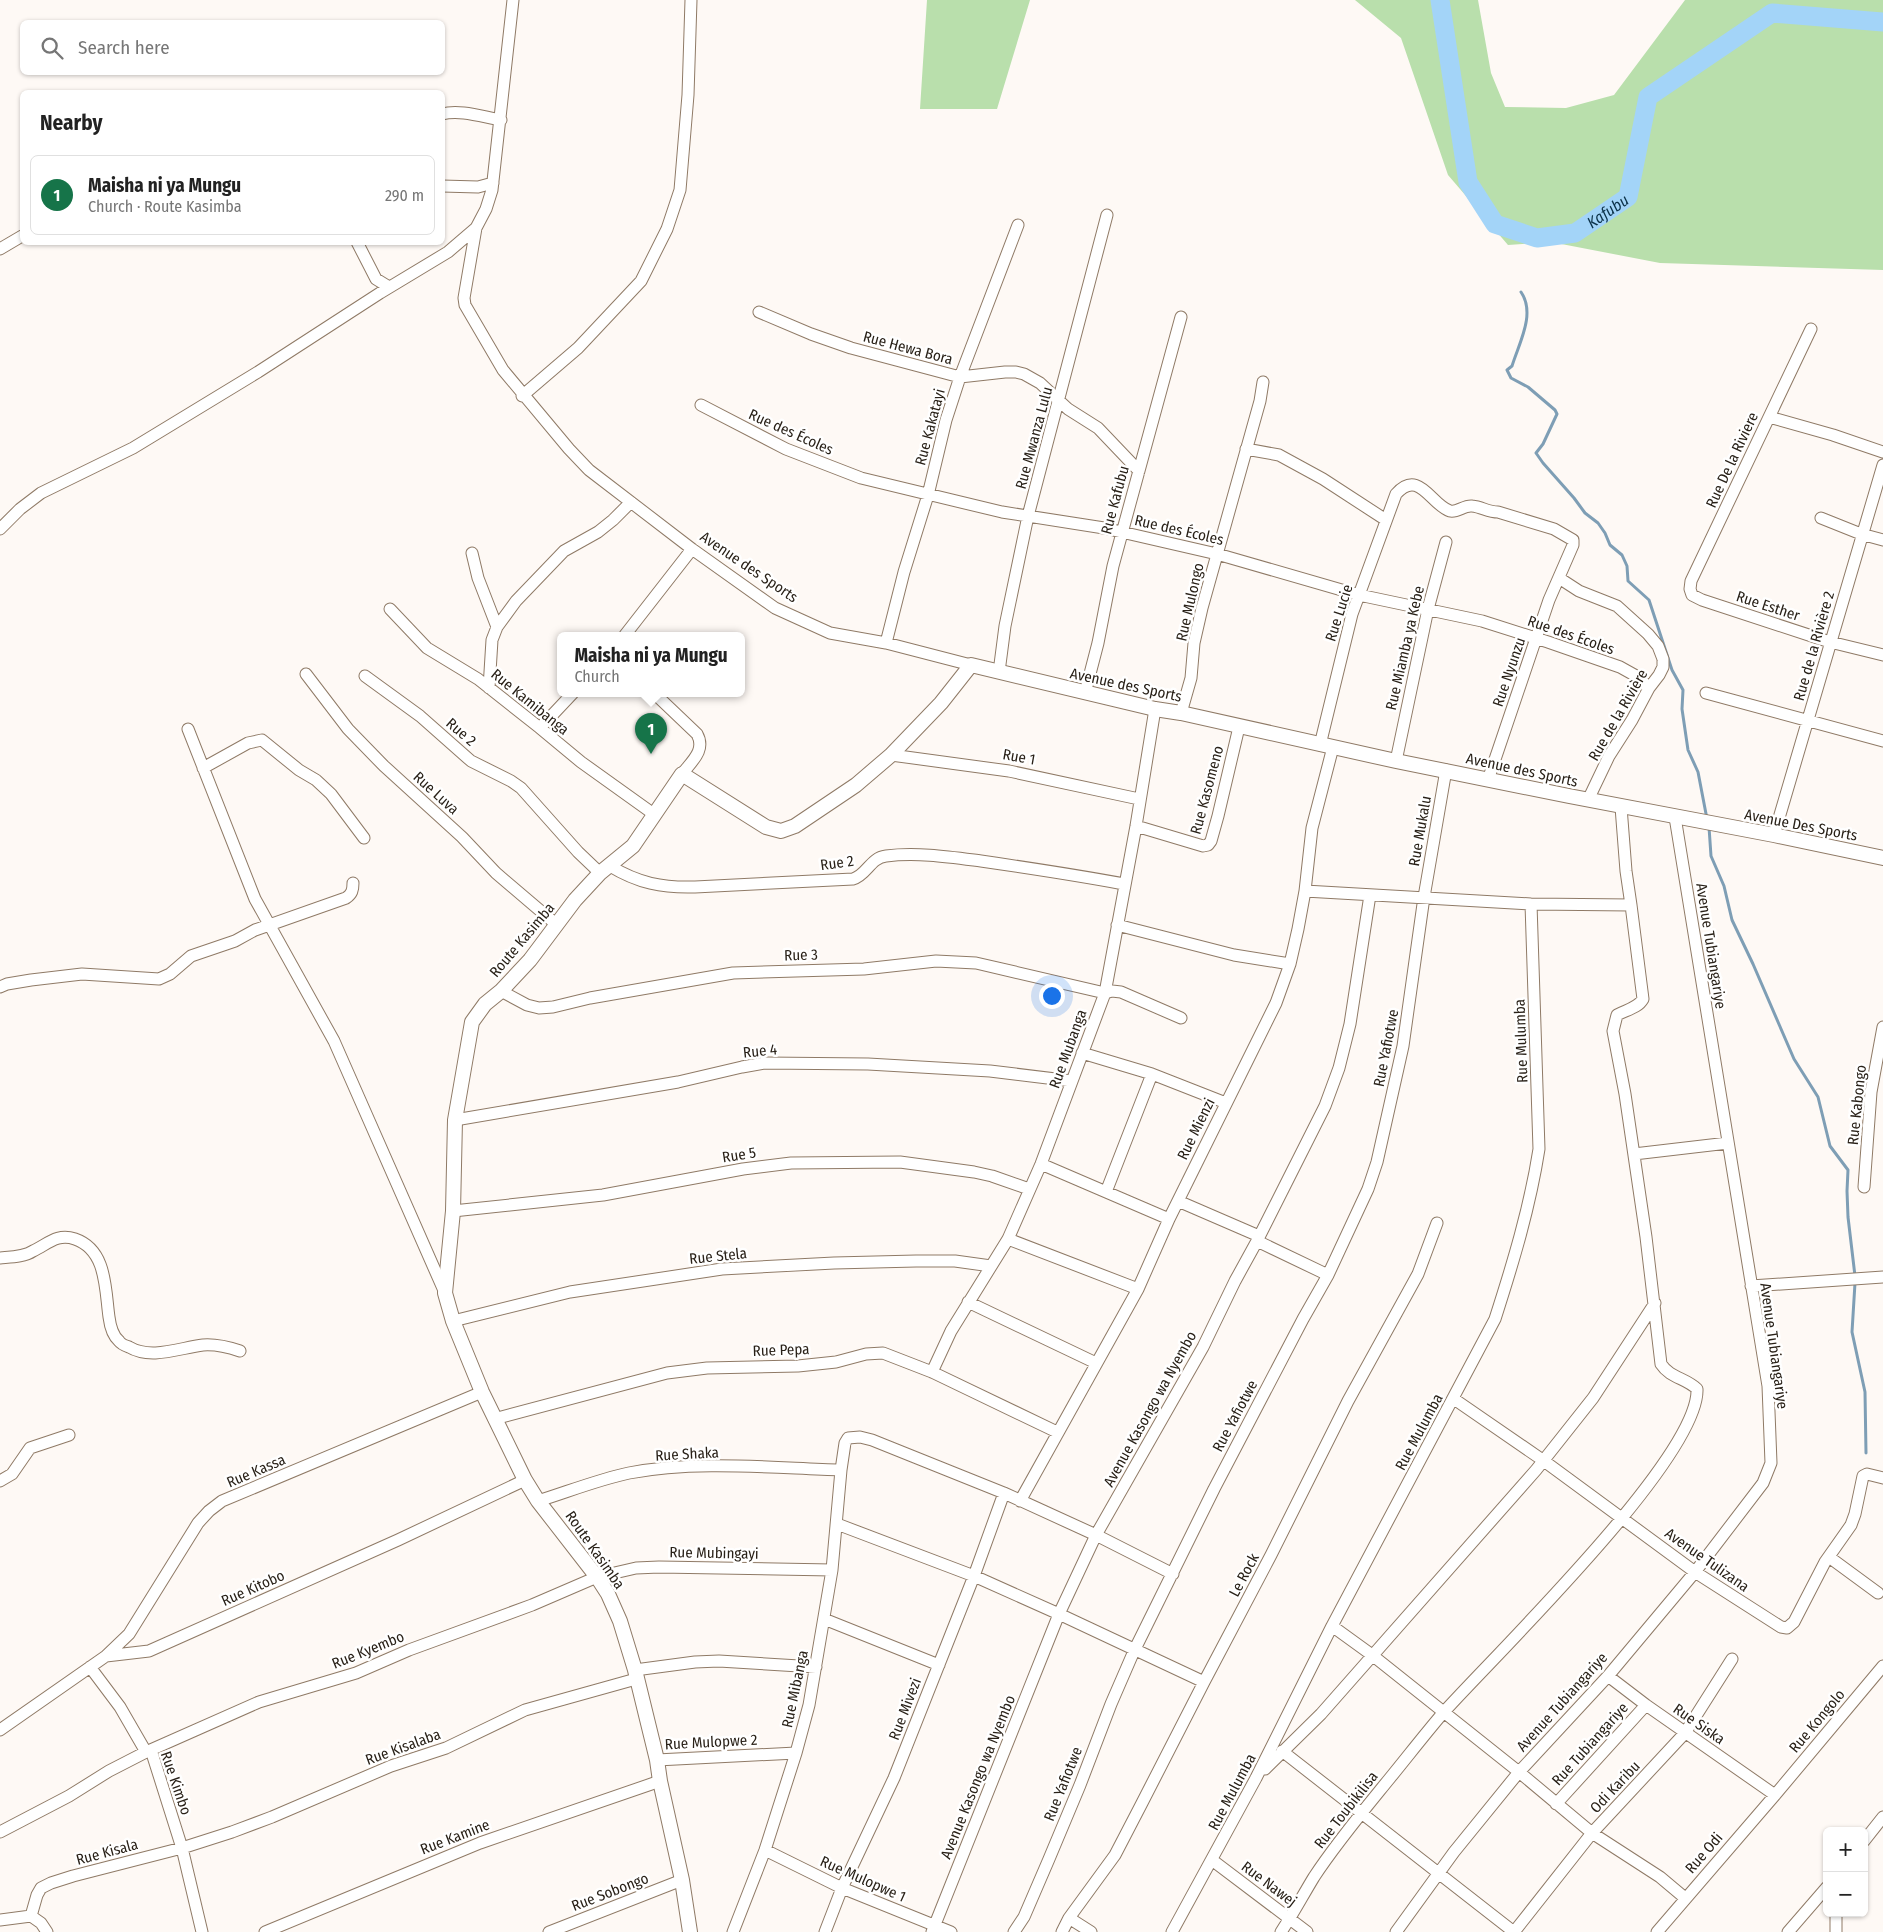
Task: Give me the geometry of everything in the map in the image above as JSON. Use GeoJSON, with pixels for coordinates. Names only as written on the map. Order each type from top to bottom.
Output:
{"type":"FeatureCollection","features":[{"type":"Feature","properties":{"kind":"street"},"geometry":{"type":"LineString","coordinates":[[0,529],[20,509],[41,493],[133,448],[258,372],[389,287],[448,252],[476,228],[486,209],[493,183],[513,0]]}},
{"type":"Feature","properties":{"kind":"street"},"geometry":{"type":"LineString","coordinates":[[522,396],[578,348],[641,281],[667,229],[680,190],[688,95],[690,0]]}},
{"type":"Feature","properties":{"kind":"street"},"geometry":{"type":"LineString","coordinates":[[445,113],[467,114],[501,120]]}},
{"type":"Feature","properties":{"kind":"street"},"geometry":{"type":"LineString","coordinates":[[445,186],[478,187],[493,183]]}},
{"type":"Feature","properties":{"kind":"street","name":"Rue Mwanza Lulu"},"geometry":{"type":"LineString","coordinates":[[999,672],[1005,626],[1028,516],[1107,215]]}},
{"type":"Feature","properties":{"kind":"street","name":"Rue Kakatayi"},"geometry":{"type":"LineString","coordinates":[[886,643],[904,572],[928,495],[946,420],[960,377],[1018,225]]}},
{"type":"Feature","properties":{"kind":"street","name":"Avenue des Sports"},"geometry":{"type":"LineString","coordinates":[[476,228],[464,298],[465,305],[503,370],[522,396],[568,449],[590,470],[692,549],[775,608],[830,633],[886,643],[1155,709],[1181,713],[1396,761],[1707,823]]}},
{"type":"Feature","properties":{"kind":"street"},"geometry":{"type":"LineString","coordinates":[[0,249],[20,237]]}},
{"type":"Feature","properties":{"kind":"street"},"geometry":{"type":"LineString","coordinates":[[359,245],[376,279],[389,287]]}},
{"type":"Feature","properties":{"kind":"street","name":"Rue Hewa Bora"},"geometry":{"type":"LineString","coordinates":[[759,312],[811,334],[851,348],[960,377],[1016,372],[1024,374],[1040,383],[1059,403],[1098,428],[1139,471]]}},
{"type":"Feature","properties":{"kind":"street","name":"Rue Kafubu"},"geometry":{"type":"LineString","coordinates":[[1086,693],[1122,532],[1181,317]]}},
{"type":"Feature","properties":{"kind":"street","name":"Rue De la Riviere"},"geometry":{"type":"LineString","coordinates":[[1702,600],[1692,595],[1690,589],[1691,581],[1811,328]]}},
{"type":"Feature","properties":{"kind":"street","name":"Rue Mulongo"},"geometry":{"type":"LineString","coordinates":[[1181,713],[1191,678],[1194,643],[1263,382]]}},
{"type":"Feature","properties":{"kind":"street","name":"Rue des Écoles"},"geometry":{"type":"LineString","coordinates":[[701,405],[786,450],[860,478],[1002,512],[1122,532],[1217,554],[1359,595],[1482,621],[1620,667],[1638,677],[1650,688]]}},
{"type":"Feature","properties":{"kind":"street"},"geometry":{"type":"LineString","coordinates":[[1769,417],[1833,435],[1883,452]]}},
{"type":"Feature","properties":{"kind":"street"},"geometry":{"type":"LineString","coordinates":[[1246,449],[1278,455],[1322,479],[1386,520]]}},
{"type":"Feature","properties":{"kind":"street","name":"Rue de la Rivière 2"},"geometry":{"type":"LineString","coordinates":[[1774,835],[1883,465]]}},
{"type":"Feature","properties":{"kind":"street","name":"Rue Lucie"},"geometry":{"type":"LineString","coordinates":[[1327,746],[1341,655],[1352,614],[1396,494],[1405,486],[1410,485],[1426,491],[1440,506],[1450,510],[1456,511],[1470,506],[1554,529]]}},
{"type":"Feature","properties":{"kind":"street"},"geometry":{"type":"LineString","coordinates":[[489,688],[492,640],[497,627],[516,601],[564,550],[598,532],[614,520],[631,502]]}},
{"type":"Feature","properties":{"kind":"street"},"geometry":{"type":"LineString","coordinates":[[1821,518],[1883,540]]}},
{"type":"Feature","properties":{"kind":"street","name":"Rue Nyunzu"},"geometry":{"type":"LineString","coordinates":[[1488,780],[1536,638],[1573,545],[1572,540],[1554,529]]}},
{"type":"Feature","properties":{"kind":"street","name":"Rue Miamba ya Kebe"},"geometry":{"type":"LineString","coordinates":[[1396,761],[1428,609],[1446,542]]}},
{"type":"Feature","properties":{"kind":"street"},"geometry":{"type":"LineString","coordinates":[[628,632],[692,549]]}},
{"type":"Feature","properties":{"kind":"street"},"geometry":{"type":"LineString","coordinates":[[472,553],[478,578],[497,627]]}},
{"type":"Feature","properties":{"kind":"street","name":"Rue de la Rivière"},"geometry":{"type":"LineString","coordinates":[[1559,578],[1579,591],[1617,606],[1648,634],[1658,646],[1663,659],[1663,667],[1660,674],[1610,756],[1588,800]]}},
{"type":"Feature","properties":{"kind":"street","name":"Rue Esther"},"geometry":{"type":"LineString","coordinates":[[1702,600],[1830,642],[1883,655]]}},
{"type":"Feature","properties":{"kind":"street","name":"Rue Kamibanga"},"geometry":{"type":"LineString","coordinates":[[390,609],[427,648],[489,688],[581,762],[655,815]]}},
{"type":"Feature","properties":{"kind":"street"},"geometry":{"type":"LineString","coordinates":[[682,774],[766,828],[781,831],[795,826],[856,784],[891,755],[941,703],[971,665]]}},
{"type":"Feature","properties":{"kind":"street","name":"Rue Luva"},"geometry":{"type":"LineString","coordinates":[[306,674],[348,729],[384,766],[462,837],[496,873],[557,925]]}},
{"type":"Feature","properties":{"kind":"street","name":"Rue 2"},"geometry":{"type":"LineString","coordinates":[[365,676],[420,716],[471,761],[521,788],[578,852],[605,870],[628,877],[669,888],[853,879],[860,877],[870,864],[885,856],[919,855],[1008,865],[1124,884]]}},
{"type":"Feature","properties":{"kind":"street"},"geometry":{"type":"LineString","coordinates":[[1706,693],[1883,741]]}},
{"type":"Feature","properties":{"kind":"street"},"geometry":{"type":"LineString","coordinates":[[540,728],[569,697]]}},
{"type":"Feature","properties":{"kind":"street","name":"Route Kasimba"},"geometry":{"type":"LineString","coordinates":[[445,1293],[453,1211],[455,1120],[472,1022],[485,1004],[501,991],[530,960],[575,900],[605,870],[633,846],[698,753],[701,741],[697,734],[658,697]]}},
{"type":"Feature","properties":{"kind":"street","name":"Rue Mubanga"},"geometry":{"type":"LineString","coordinates":[[932,1372],[951,1331],[1008,1239],[1041,1164],[1105,993],[1136,826],[1155,709]]}},
{"type":"Feature","properties":{"kind":"street","name":"Rue Kasomeno"},"geometry":{"type":"LineString","coordinates":[[1136,826],[1203,846],[1208,845],[1211,841],[1218,816],[1239,726]]}},
{"type":"Feature","properties":{"kind":"street","name":"Route Kasimba"},"geometry":{"type":"LineString","coordinates":[[188,729],[256,899],[269,926],[334,1041],[445,1293],[452,1321],[494,1419],[525,1480],[538,1501],[597,1577],[608,1594],[620,1621],[636,1675],[657,1760],[682,1880],[690,1932]]}},
{"type":"Feature","properties":{"kind":"street"},"geometry":{"type":"LineString","coordinates":[[203,768],[248,743],[262,740],[298,770],[316,780],[331,794],[364,838]]}},
{"type":"Feature","properties":{"kind":"street","name":"Rue Mienzi"},"geometry":{"type":"LineString","coordinates":[[1020,1501],[1138,1289],[1169,1219],[1276,1003],[1290,964],[1305,891],[1312,828],[1327,746]]}},
{"type":"Feature","properties":{"kind":"street","name":"Rue 1"},"geometry":{"type":"LineString","coordinates":[[891,755],[1009,771],[1140,799]]}},
{"type":"Feature","properties":{"kind":"street","name":"Rue Mukalu"},"geometry":{"type":"LineString","coordinates":[[1424,898],[1446,770]]}},
{"type":"Feature","properties":{"kind":"street"},"geometry":{"type":"LineString","coordinates":[[1305,891],[1531,904],[1631,905],[1626,871],[1622,806]]}},
{"type":"Feature","properties":{"kind":"street","name":"Avenue Tubiangariye"},"geometry":{"type":"LineString","coordinates":[[1396,1932],[1437,1873],[1519,1772],[1608,1676],[1695,1572],[1764,1482],[1771,1463],[1768,1386],[1675,817]]}},
{"type":"Feature","properties":{"kind":"street","name":"Avenue Des Sports"},"geometry":{"type":"LineString","coordinates":[[1707,823],[1883,858]]}},
{"type":"Feature","properties":{"kind":"street"},"geometry":{"type":"LineString","coordinates":[[0,987],[31,980],[82,974],[159,979],[170,974],[191,956],[210,948],[225,945],[255,930],[346,898],[351,895],[352,883]]}},
{"type":"Feature","properties":{"kind":"street","name":"Avenue Kasongo wa Nyembo"},"geometry":{"type":"LineString","coordinates":[[933,1929],[1059,1614],[1096,1535],[1203,1347],[1325,1106],[1339,1068],[1350,1024],[1370,896]]}},
{"type":"Feature","properties":{"kind":"street","name":"Rue Yafiotwe"},"geometry":{"type":"LineString","coordinates":[[1014,1932],[1024,1917],[1134,1651],[1247,1425],[1328,1275],[1361,1207],[1376,1162],[1403,1046],[1424,898]]}},
{"type":"Feature","properties":{"kind":"street","name":"Rue Mulumba"},"geometry":{"type":"LineString","coordinates":[[1172,1932],[1256,1778],[1332,1626],[1495,1319],[1533,1188],[1539,1149],[1531,904]]}},
{"type":"Feature","properties":{"kind":"street","name":"Rue Toubikilisa"},"geometry":{"type":"LineString","coordinates":[[1281,1932],[1315,1876],[1362,1812],[1443,1713],[1575,1571],[1647,1486],[1683,1432],[1694,1411],[1697,1399],[1696,1389],[1690,1382],[1670,1374],[1661,1364],[1655,1303],[1634,1154],[1613,1031],[1617,1015],[1640,1004],[1642,999],[1631,905]]}},
{"type":"Feature","properties":{"kind":"street"},"geometry":{"type":"LineString","coordinates":[[1117,925],[1234,954],[1290,964]]}},
{"type":"Feature","properties":{"kind":"street","name":"Rue 3"},"geometry":{"type":"LineString","coordinates":[[501,991],[526,1005],[546,1008],[590,998],[733,973],[864,969],[936,961],[976,963],[1105,993],[1112,991],[1121,992],[1181,1018]]}},
{"type":"Feature","properties":{"kind":"street","name":"Rue Kabongo"},"geometry":{"type":"LineString","coordinates":[[1864,1187],[1871,1092],[1883,1027]]}},
{"type":"Feature","properties":{"kind":"street"},"geometry":{"type":"LineString","coordinates":[[1082,1053],[1152,1074],[1226,1103]]}},
{"type":"Feature","properties":{"kind":"street","name":"Rue 4"},"geometry":{"type":"LineString","coordinates":[[455,1120],[678,1082],[766,1063],[877,1064],[990,1071],[1072,1081]]}},
{"type":"Feature","properties":{"kind":"street"},"geometry":{"type":"LineString","coordinates":[[1106,1192],[1152,1074]]}},
{"type":"Feature","properties":{"kind":"street"},"geometry":{"type":"LineString","coordinates":[[1634,1154],[1728,1143]]}},
{"type":"Feature","properties":{"kind":"street","name":"Rue 5"},"geometry":{"type":"LineString","coordinates":[[453,1211],[603,1195],[743,1169],[791,1163],[900,1162],[974,1172],[1029,1189]]}},
{"type":"Feature","properties":{"kind":"street"},"geometry":{"type":"LineString","coordinates":[[1041,1164],[1169,1219]]}},
{"type":"Feature","properties":{"kind":"street"},"geometry":{"type":"LineString","coordinates":[[1178,1201],[1328,1275]]}},
{"type":"Feature","properties":{"kind":"street","name":"Le Rock"},"geometry":{"type":"LineString","coordinates":[[1062,1932],[1069,1918],[1114,1855],[1271,1555],[1348,1401],[1418,1274],[1437,1223]]}},
{"type":"Feature","properties":{"kind":"street"},"geometry":{"type":"LineString","coordinates":[[0,1258],[33,1252],[45,1243],[58,1237],[74,1238],[88,1245],[102,1265],[111,1328],[118,1341],[141,1353],[164,1352],[204,1345],[224,1346],[240,1351]]}},
{"type":"Feature","properties":{"kind":"street"},"geometry":{"type":"LineString","coordinates":[[1008,1239],[1138,1289]]}},
{"type":"Feature","properties":{"kind":"street","name":"Rue Stela"},"geometry":{"type":"LineString","coordinates":[[452,1321],[570,1292],[722,1269],[834,1263],[945,1261],[991,1266]]}},
{"type":"Feature","properties":{"kind":"street"},"geometry":{"type":"LineString","coordinates":[[1751,1286],[1883,1277]]}},
{"type":"Feature","properties":{"kind":"street"},"geometry":{"type":"LineString","coordinates":[[968,1302],[1096,1363]]}},
{"type":"Feature","properties":{"kind":"street"},"geometry":{"type":"LineString","coordinates":[[1256,1778],[1321,1714],[1459,1560],[1544,1461],[1593,1398],[1655,1303]]}},
{"type":"Feature","properties":{"kind":"street","name":"Rue Pepa"},"geometry":{"type":"LineString","coordinates":[[494,1419],[667,1373],[707,1368],[798,1366],[836,1362],[866,1354],[883,1353],[932,1372],[1057,1432]]}},
{"type":"Feature","properties":{"kind":"street","name":"Rue Kassa"},"geometry":{"type":"LineString","coordinates":[[106,1656],[129,1634],[198,1523],[209,1511],[222,1502],[482,1392]]}},
{"type":"Feature","properties":{"kind":"street","name":"Avenue Tulizana"},"geometry":{"type":"LineString","coordinates":[[1454,1399],[1544,1461],[1695,1572],[1780,1627],[1787,1628],[1794,1622],[1829,1557],[1851,1525],[1856,1514],[1863,1476],[1867,1474],[1883,1478]]}},
{"type":"Feature","properties":{"kind":"street"},"geometry":{"type":"LineString","coordinates":[[0,1481],[12,1474],[30,1448],[69,1435]]}},
{"type":"Feature","properties":{"kind":"street","name":"Rue Mibanga"},"geometry":{"type":"LineString","coordinates":[[733,1932],[764,1850],[796,1753],[809,1705],[832,1570],[841,1470],[845,1443],[848,1438],[853,1436],[872,1440],[1004,1493]]}},
{"type":"Feature","properties":{"kind":"street","name":"Rue Shaka"},"geometry":{"type":"LineString","coordinates":[[538,1501],[628,1473],[671,1468],[743,1467],[841,1470]]}},
{"type":"Feature","properties":{"kind":"street","name":"Rue Kitobo"},"geometry":{"type":"LineString","coordinates":[[0,1730],[106,1656],[149,1650],[398,1540],[525,1480]]}},
{"type":"Feature","properties":{"kind":"street"},"geometry":{"type":"LineString","coordinates":[[1004,1493],[1096,1535],[1173,1574]]}},
{"type":"Feature","properties":{"kind":"street","name":"Rue Mivezi"},"geometry":{"type":"LineString","coordinates":[[825,1932],[842,1888],[894,1778],[974,1576],[1004,1493]]}},
{"type":"Feature","properties":{"kind":"street"},"geometry":{"type":"LineString","coordinates":[[837,1524],[974,1576],[1204,1682]]}},
{"type":"Feature","properties":{"kind":"street"},"geometry":{"type":"LineString","coordinates":[[1829,1557],[1878,1593]]}},
{"type":"Feature","properties":{"kind":"street","name":"Rue Mubingayi"},"geometry":{"type":"LineString","coordinates":[[597,1577],[636,1568],[658,1567],[832,1570]]}},
{"type":"Feature","properties":{"kind":"street","name":"Rue Kyembo"},"geometry":{"type":"LineString","coordinates":[[148,1751],[259,1702],[356,1673],[409,1650],[532,1605],[597,1577]]}},
{"type":"Feature","properties":{"kind":"street"},"geometry":{"type":"LineString","coordinates":[[824,1619],[939,1665]]}},
{"type":"Feature","properties":{"kind":"street"},"geometry":{"type":"LineString","coordinates":[[1332,1626],[1372,1655],[1519,1772],[1592,1833],[1660,1877],[1685,1898]]}},
{"type":"Feature","properties":{"kind":"street","name":"Odi Karibu"},"geometry":{"type":"LineString","coordinates":[[1514,1932],[1592,1833],[1685,1733],[1732,1659]]}},
{"type":"Feature","properties":{"kind":"street","name":"Rue Kisalaba"},"geometry":{"type":"LineString","coordinates":[[182,1848],[264,1820],[391,1766],[446,1748],[525,1710],[636,1675],[695,1662],[719,1661],[816,1666]]}},
{"type":"Feature","properties":{"kind":"street","name":"Rue Kongolo"},"geometry":{"type":"LineString","coordinates":[[1775,1795],[1883,1666]]}},
{"type":"Feature","properties":{"kind":"street"},"geometry":{"type":"LineString","coordinates":[[90,1667],[120,1707],[148,1751]]}},
{"type":"Feature","properties":{"kind":"street","name":"Rue Siska"},"geometry":{"type":"LineString","coordinates":[[1608,1676],[1685,1733],[1775,1795]]}},
{"type":"Feature","properties":{"kind":"street","name":"Rue Tubiangariye"},"geometry":{"type":"LineString","coordinates":[[1556,1804],[1646,1705]]}},
{"type":"Feature","properties":{"kind":"street","name":"Rue Kimbo"},"geometry":{"type":"LineString","coordinates":[[0,1832],[69,1796],[109,1771],[148,1751],[182,1848],[202,1932]]}},
{"type":"Feature","properties":{"kind":"street"},"geometry":{"type":"LineString","coordinates":[[1282,1751],[1514,1932]]}},
{"type":"Feature","properties":{"kind":"street","name":"Rue Mulopwe 2"},"geometry":{"type":"LineString","coordinates":[[657,1760],[796,1753]]}},
{"type":"Feature","properties":{"kind":"street","name":"Rue Kamine"},"geometry":{"type":"LineString","coordinates":[[264,1932],[480,1843],[660,1781]]}},
{"type":"Feature","properties":{"kind":"street","name":"Rue Odi"},"geometry":{"type":"LineString","coordinates":[[1656,1932],[1775,1795]]}},
{"type":"Feature","properties":{"kind":"street"},"geometry":{"type":"LineString","coordinates":[[1868,1836],[1883,1817]]}},
{"type":"Feature","properties":{"kind":"street","name":"Rue Kisala"},"geometry":{"type":"LineString","coordinates":[[31,1916],[41,1888],[73,1876],[182,1848]]}},
{"type":"Feature","properties":{"kind":"street","name":"Rue Mulopwe 1"},"geometry":{"type":"LineString","coordinates":[[764,1850],[933,1929],[951,1932]]}},
{"type":"Feature","properties":{"kind":"street","name":"Rue Nawej"},"geometry":{"type":"LineString","coordinates":[[1212,1860],[1307,1932]]}},
{"type":"Feature","properties":{"kind":"street","name":"Rue Sobongo"},"geometry":{"type":"LineString","coordinates":[[549,1932],[682,1880]]}},
{"type":"Feature","properties":{"kind":"street"},"geometry":{"type":"LineString","coordinates":[[1788,1932],[1823,1892]]}},
{"type":"Feature","properties":{"kind":"street"},"geometry":{"type":"LineString","coordinates":[[0,1920],[31,1916],[41,1924],[46,1932]]}},
{"type":"Feature","properties":{"kind":"street"},"geometry":{"type":"LineString","coordinates":[[1836,1917],[1836,1932]]}},
{"type":"Feature","properties":{"kind":"street"},"geometry":{"type":"LineString","coordinates":[[1069,1918],[1091,1932]]}},
{"type":"Feature","properties":{"kind":"green space"},"geometry":{"type":"Polygon","coordinates":[[[927,0],[1030,0],[997,109],[920,109],[927,0]]]}},
{"type":"Feature","properties":{"kind":"green space"},"geometry":{"type":"Polygon","coordinates":[[[1355,0],[1478,0],[1491,73],[1505,107],[1566,108],[1614,95],[1685,0],[1883,0],[1883,270],[1660,263],[1551,242],[1508,245],[1448,175],[1401,38],[1355,0]]]}},
{"type":"Feature","properties":{"kind":"waterway","name":"Kafubu"},"geometry":{"type":"LineString","coordinates":[[1440,0],[1468,182],[1495,224],[1537,238],[1575,233],[1628,197],[1648,97],[1772,13],[1883,22]]}},
{"type":"Feature","properties":{"kind":"waterway"},"geometry":{"type":"LineString","coordinates":[[1521,292],[1525,301],[1527,319],[1512,366],[1507,370],[1511,378],[1528,387],[1555,410],[1557,414],[1543,444],[1536,453],[1585,513],[1598,523],[1610,545],[1622,555],[1627,566],[1628,581],[1649,600],[1672,670],[1683,690],[1682,709],[1688,750],[1698,772],[1707,819]]}},
{"type":"Feature","properties":{"kind":"waterway"},"geometry":{"type":"LineString","coordinates":[[1709,827],[1711,856],[1724,886],[1732,920],[1794,1059],[1818,1097],[1830,1146],[1848,1170],[1848,1217],[1855,1276]]}},
{"type":"Feature","properties":{"kind":"waterway"},"geometry":{"type":"LineString","coordinates":[[1855,1283],[1852,1332],[1865,1392],[1866,1453]]}},
{"type":"Feature","properties":{"kind":"place","name":"Maisha ni ya Mungu"},"geometry":{"type":"Point","coordinates":[651,754]}}]}
